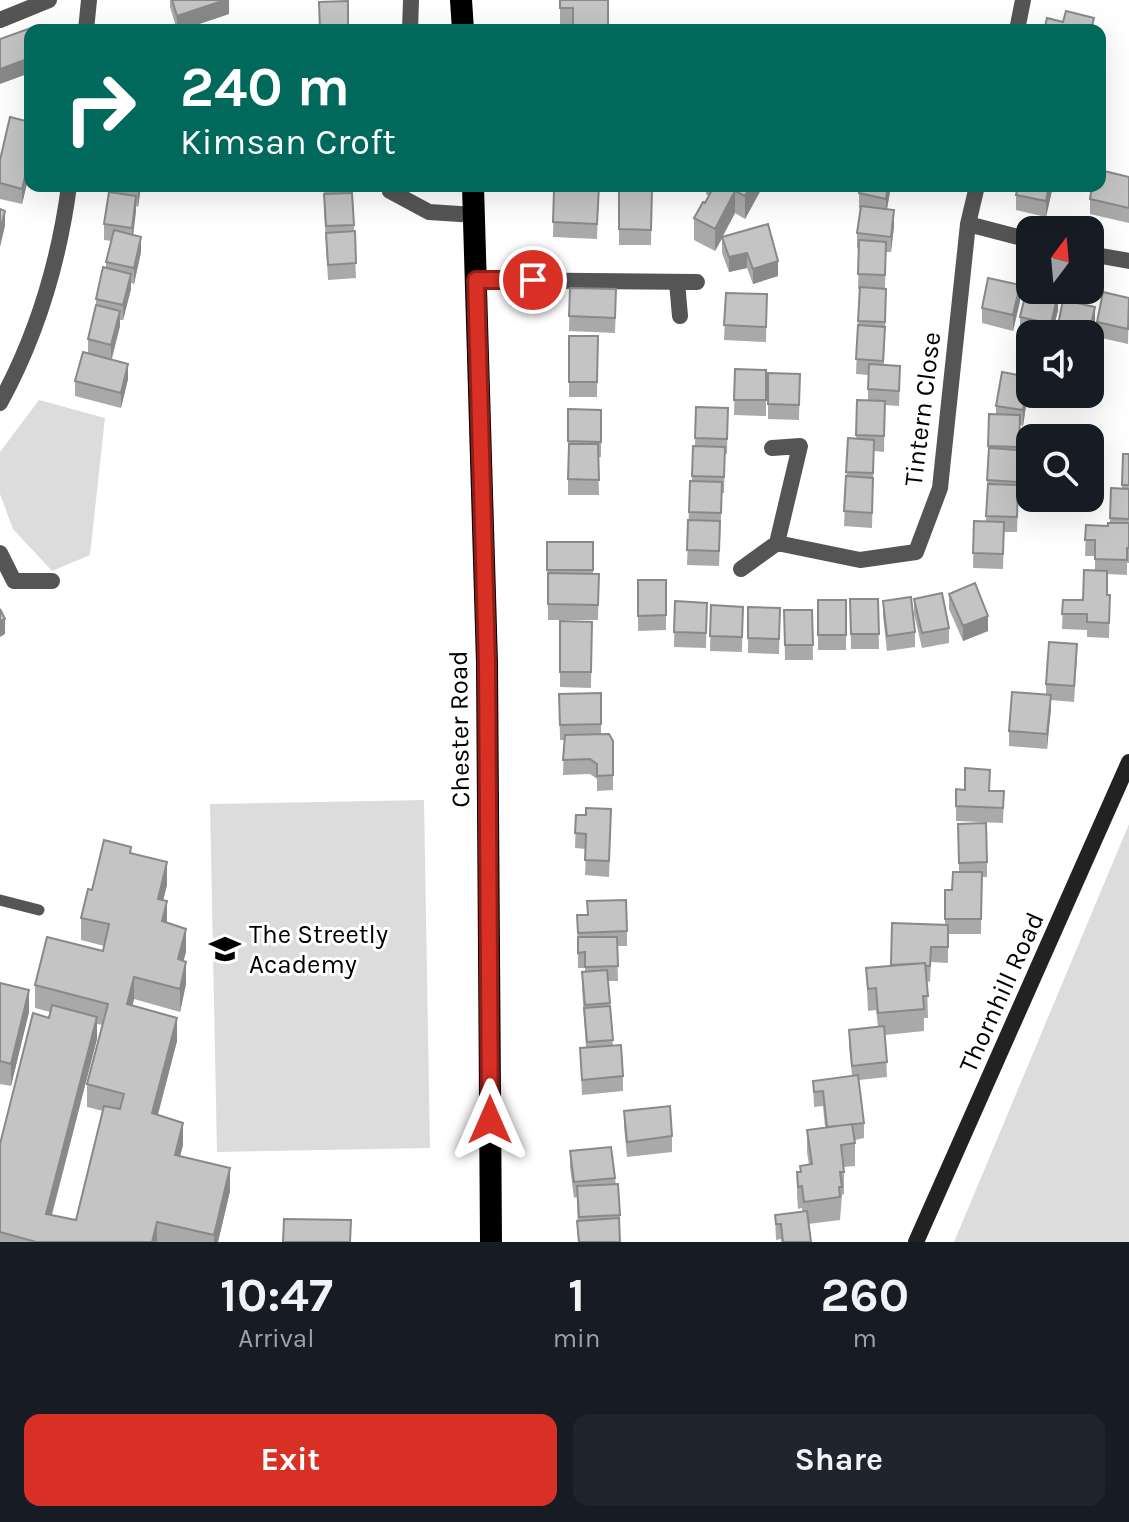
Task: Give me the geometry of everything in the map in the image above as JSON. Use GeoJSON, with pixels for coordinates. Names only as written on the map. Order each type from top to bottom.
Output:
{"type":"FeatureCollection","features":[{"type":"Feature","properties":{"kind":"highway"},"geometry":{"type":"LineString","coordinates":[[461,0],[463,24]]}},
{"type":"Feature","properties":{"kind":"highway","name":"Chester Road"},"geometry":{"type":"LineString","coordinates":[[473,192],[487,663],[491,1242]]}},
{"type":"Feature","properties":{"kind":"main road","name":"Thornhill Road"},"geometry":{"type":"LineString","coordinates":[[916,1242],[1129,762]]}},
{"type":"Feature","properties":{"kind":"street"},"geometry":{"type":"LineString","coordinates":[[0,20],[49,0]]}},
{"type":"Feature","properties":{"kind":"street"},"geometry":{"type":"LineString","coordinates":[[87,24],[89,0]]}},
{"type":"Feature","properties":{"kind":"street"},"geometry":{"type":"LineString","coordinates":[[410,24],[411,0]]}},
{"type":"Feature","properties":{"kind":"street"},"geometry":{"type":"LineString","coordinates":[[1018,24],[1023,0]]}},
{"type":"Feature","properties":{"kind":"street"},"geometry":{"type":"LineString","coordinates":[[0,403],[17,372],[41,306],[63,227],[68,192]]}},
{"type":"Feature","properties":{"kind":"street"},"geometry":{"type":"LineString","coordinates":[[392,192],[429,212],[475,215]]}},
{"type":"Feature","properties":{"kind":"street"},"geometry":{"type":"LineString","coordinates":[[976,192],[968,224],[1016,236]]}},
{"type":"Feature","properties":{"kind":"street","name":"Tintern Close"},"geometry":{"type":"LineString","coordinates":[[777,543],[860,560],[916,552],[940,488],[968,224]]}},
{"type":"Feature","properties":{"kind":"street"},"geometry":{"type":"LineString","coordinates":[[1104,257],[1129,261]]}},
{"type":"Feature","properties":{"kind":"street"},"geometry":{"type":"LineString","coordinates":[[476,280],[697,282]]}},
{"type":"Feature","properties":{"kind":"street"},"geometry":{"type":"LineString","coordinates":[[677,282],[680,316]]}},
{"type":"Feature","properties":{"kind":"street"},"geometry":{"type":"LineString","coordinates":[[741,569],[777,543],[800,446],[772,448]]}},
{"type":"Feature","properties":{"kind":"street"},"geometry":{"type":"LineString","coordinates":[[0,553],[14,581],[52,581]]}},
{"type":"Feature","properties":{"kind":"lane"},"geometry":{"type":"LineString","coordinates":[[0,900],[39,910]]}},
{"type":"Feature","properties":{"kind":"shaded area"},"geometry":{"type":"Polygon","coordinates":[[[39,400],[105,418],[90,555],[52,571],[13,529],[0,494],[0,452],[39,400]]]}},
{"type":"Feature","properties":{"kind":"shaded area"},"geometry":{"type":"Polygon","coordinates":[[[424,800],[430,1148],[217,1152],[210,804],[424,800]]]}},
{"type":"Feature","properties":{"kind":"shaded area"},"geometry":{"type":"Polygon","coordinates":[[[1129,824],[1129,1242],[954,1242],[1129,824]]]}},
{"type":"Feature","properties":{"kind":"building"},"geometry":{"type":"Polygon","coordinates":[[[172,0],[225,0],[177,16],[172,0]]]}},
{"type":"Feature","properties":{"kind":"building"},"geometry":{"type":"Polygon","coordinates":[[[560,0],[608,0],[608,24],[573,24],[573,8],[560,8],[560,0]]]}},
{"type":"Feature","properties":{"kind":"building"},"geometry":{"type":"Polygon","coordinates":[[[348,1],[348,24],[320,24],[319,2],[348,1]]]}},
{"type":"Feature","properties":{"kind":"building"},"geometry":{"type":"Polygon","coordinates":[[[1066,11],[1094,18],[1092,24],[1046,24],[1047,18],[1063,22],[1066,11]]]}},
{"type":"Feature","properties":{"kind":"building"},"geometry":{"type":"Polygon","coordinates":[[[24,30],[24,60],[0,69],[0,39],[24,30]]]}},
{"type":"Feature","properties":{"kind":"building"},"geometry":{"type":"Polygon","coordinates":[[[10,117],[24,120],[22,189],[0,183],[0,160],[10,117]]]}},
{"type":"Feature","properties":{"kind":"building"},"geometry":{"type":"Polygon","coordinates":[[[1106,171],[1129,177],[1129,208],[1090,199],[1091,192],[1106,192],[1106,171]]]}},
{"type":"Feature","properties":{"kind":"building"},"geometry":{"type":"Polygon","coordinates":[[[109,192],[136,196],[132,228],[104,224],[109,192]]]}},
{"type":"Feature","properties":{"kind":"building"},"geometry":{"type":"Polygon","coordinates":[[[554,192],[599,192],[597,224],[553,222],[554,192]]]}},
{"type":"Feature","properties":{"kind":"building"},"geometry":{"type":"Polygon","coordinates":[[[619,192],[652,192],[651,230],[619,229],[619,192]]]}},
{"type":"Feature","properties":{"kind":"building"},"geometry":{"type":"Polygon","coordinates":[[[711,192],[734,192],[715,229],[694,218],[711,192]]]}},
{"type":"Feature","properties":{"kind":"building"},"geometry":{"type":"Polygon","coordinates":[[[859,192],[887,192],[886,199],[859,192]]]}},
{"type":"Feature","properties":{"kind":"building"},"geometry":{"type":"Polygon","coordinates":[[[1017,192],[1048,192],[1046,201],[1016,195],[1017,192]]]}},
{"type":"Feature","properties":{"kind":"building"},"geometry":{"type":"Polygon","coordinates":[[[352,193],[354,225],[326,226],[324,194],[352,193]]]}},
{"type":"Feature","properties":{"kind":"building"},"geometry":{"type":"Polygon","coordinates":[[[861,206],[894,210],[891,237],[857,233],[861,206]]]}},
{"type":"Feature","properties":{"kind":"building"},"geometry":{"type":"Polygon","coordinates":[[[0,209],[5,211],[0,231],[0,209]]]}},
{"type":"Feature","properties":{"kind":"building"},"geometry":{"type":"Polygon","coordinates":[[[768,224],[778,261],[753,269],[747,253],[729,257],[722,237],[768,224]]]}},
{"type":"Feature","properties":{"kind":"building"},"geometry":{"type":"Polygon","coordinates":[[[114,230],[141,237],[134,268],[106,262],[114,230]]]}},
{"type":"Feature","properties":{"kind":"building"},"geometry":{"type":"Polygon","coordinates":[[[355,231],[356,263],[328,265],[326,233],[355,231]]]}},
{"type":"Feature","properties":{"kind":"building"},"geometry":{"type":"Polygon","coordinates":[[[859,240],[886,242],[885,275],[858,274],[859,240]]]}},
{"type":"Feature","properties":{"kind":"building"},"geometry":{"type":"Polygon","coordinates":[[[103,267],[131,274],[123,305],[96,299],[103,267]]]}},
{"type":"Feature","properties":{"kind":"building"},"geometry":{"type":"Polygon","coordinates":[[[988,278],[1016,284],[1013,315],[982,308],[988,278]]]}},
{"type":"Feature","properties":{"kind":"building"},"geometry":{"type":"Polygon","coordinates":[[[860,287],[886,289],[885,322],[858,321],[860,287]]]}},
{"type":"Feature","properties":{"kind":"building"},"geometry":{"type":"Polygon","coordinates":[[[570,288],[616,289],[615,318],[569,316],[570,288]]]}},
{"type":"Feature","properties":{"kind":"building"},"geometry":{"type":"Polygon","coordinates":[[[1104,292],[1129,298],[1128,329],[1097,320],[1101,304],[1104,304],[1104,292]]]}},
{"type":"Feature","properties":{"kind":"building"},"geometry":{"type":"Polygon","coordinates":[[[726,293],[767,294],[766,327],[724,325],[726,293]]]}},
{"type":"Feature","properties":{"kind":"building"},"geometry":{"type":"Polygon","coordinates":[[[1023,304],[1056,304],[1052,320],[1020,317],[1023,304]]]}},
{"type":"Feature","properties":{"kind":"building"},"geometry":{"type":"Polygon","coordinates":[[[1062,304],[1095,307],[1092,320],[1059,320],[1062,304]]]}},
{"type":"Feature","properties":{"kind":"building"},"geometry":{"type":"Polygon","coordinates":[[[96,305],[120,311],[111,345],[88,339],[96,305]]]}},
{"type":"Feature","properties":{"kind":"building"},"geometry":{"type":"Polygon","coordinates":[[[858,325],[885,327],[883,361],[856,359],[858,325]]]}},
{"type":"Feature","properties":{"kind":"building"},"geometry":{"type":"Polygon","coordinates":[[[569,336],[598,336],[597,382],[569,382],[569,336]]]}},
{"type":"Feature","properties":{"kind":"building"},"geometry":{"type":"Polygon","coordinates":[[[83,352],[128,364],[121,393],[75,381],[83,352]]]}},
{"type":"Feature","properties":{"kind":"building"},"geometry":{"type":"Polygon","coordinates":[[[869,364],[900,366],[899,391],[868,389],[869,364]]]}},
{"type":"Feature","properties":{"kind":"building"},"geometry":{"type":"Polygon","coordinates":[[[735,369],[766,370],[766,400],[734,400],[735,369]]]}},
{"type":"Feature","properties":{"kind":"building"},"geometry":{"type":"Polygon","coordinates":[[[1002,372],[1016,375],[1016,408],[1023,410],[996,406],[1002,372]]]}},
{"type":"Feature","properties":{"kind":"building"},"geometry":{"type":"Polygon","coordinates":[[[768,373],[800,374],[799,405],[768,404],[768,373]]]}},
{"type":"Feature","properties":{"kind":"building"},"geometry":{"type":"Polygon","coordinates":[[[857,400],[885,401],[884,436],[856,435],[857,400]]]}},
{"type":"Feature","properties":{"kind":"building"},"geometry":{"type":"Polygon","coordinates":[[[696,407],[728,408],[727,439],[695,438],[696,407]]]}},
{"type":"Feature","properties":{"kind":"building"},"geometry":{"type":"Polygon","coordinates":[[[568,409],[601,410],[601,442],[568,441],[568,409]]]}},
{"type":"Feature","properties":{"kind":"building"},"geometry":{"type":"Polygon","coordinates":[[[989,414],[1020,415],[1020,424],[1016,424],[1016,447],[988,446],[989,414]]]}},
{"type":"Feature","properties":{"kind":"building"},"geometry":{"type":"Polygon","coordinates":[[[848,438],[874,440],[873,473],[846,472],[848,438]]]}},
{"type":"Feature","properties":{"kind":"building"},"geometry":{"type":"Polygon","coordinates":[[[569,444],[598,444],[599,480],[568,479],[569,444]]]}},
{"type":"Feature","properties":{"kind":"building"},"geometry":{"type":"Polygon","coordinates":[[[693,446],[725,447],[724,477],[692,476],[693,446]]]}},
{"type":"Feature","properties":{"kind":"building"},"geometry":{"type":"Polygon","coordinates":[[[989,448],[1016,450],[1016,482],[987,480],[989,448]]]}},
{"type":"Feature","properties":{"kind":"building"},"geometry":{"type":"Polygon","coordinates":[[[1123,454],[1129,454],[1129,485],[1122,485],[1123,454]]]}},
{"type":"Feature","properties":{"kind":"building"},"geometry":{"type":"Polygon","coordinates":[[[846,476],[873,478],[872,513],[844,511],[846,476]]]}},
{"type":"Feature","properties":{"kind":"building"},"geometry":{"type":"Polygon","coordinates":[[[690,481],[722,482],[721,513],[689,512],[690,481]]]}},
{"type":"Feature","properties":{"kind":"building"},"geometry":{"type":"Polygon","coordinates":[[[988,484],[1016,485],[1017,517],[986,516],[988,484]]]}},
{"type":"Feature","properties":{"kind":"building"},"geometry":{"type":"Polygon","coordinates":[[[1111,488],[1129,489],[1129,519],[1110,518],[1111,488]]]}},
{"type":"Feature","properties":{"kind":"building"},"geometry":{"type":"Polygon","coordinates":[[[688,520],[720,521],[719,551],[687,550],[688,520]]]}},
{"type":"Feature","properties":{"kind":"building"},"geometry":{"type":"Polygon","coordinates":[[[974,521],[1004,522],[1003,554],[973,553],[974,521]]]}},
{"type":"Feature","properties":{"kind":"building"},"geometry":{"type":"Polygon","coordinates":[[[1108,523],[1129,523],[1127,560],[1095,559],[1095,540],[1085,540],[1086,525],[1108,526],[1108,523]]]}},
{"type":"Feature","properties":{"kind":"building"},"geometry":{"type":"Polygon","coordinates":[[[547,542],[593,542],[593,570],[547,570],[547,542]]]}},
{"type":"Feature","properties":{"kind":"building"},"geometry":{"type":"Polygon","coordinates":[[[1084,570],[1107,571],[1109,623],[1087,622],[1087,614],[1062,614],[1063,600],[1083,600],[1084,570]]]}},
{"type":"Feature","properties":{"kind":"building"},"geometry":{"type":"Polygon","coordinates":[[[548,573],[599,574],[598,605],[548,604],[548,573]]]}},
{"type":"Feature","properties":{"kind":"building"},"geometry":{"type":"Polygon","coordinates":[[[638,580],[666,580],[666,615],[638,616],[638,580]]]}},
{"type":"Feature","properties":{"kind":"building"},"geometry":{"type":"Polygon","coordinates":[[[975,583],[988,616],[963,626],[949,594],[975,583]]]}},
{"type":"Feature","properties":{"kind":"building"},"geometry":{"type":"Polygon","coordinates":[[[942,593],[949,628],[922,633],[914,599],[942,593]]]}},
{"type":"Feature","properties":{"kind":"building"},"geometry":{"type":"Polygon","coordinates":[[[911,597],[915,632],[887,636],[883,601],[911,597]]]}},
{"type":"Feature","properties":{"kind":"building"},"geometry":{"type":"Polygon","coordinates":[[[850,599],[878,599],[879,634],[851,634],[850,599]]]}},
{"type":"Feature","properties":{"kind":"building"},"geometry":{"type":"Polygon","coordinates":[[[818,600],[846,600],[846,635],[818,635],[818,600]]]}},
{"type":"Feature","properties":{"kind":"building"},"geometry":{"type":"Polygon","coordinates":[[[675,601],[707,603],[706,633],[674,632],[675,601]]]}},
{"type":"Feature","properties":{"kind":"building"},"geometry":{"type":"Polygon","coordinates":[[[711,605],[743,607],[742,637],[710,636],[711,605]]]}},
{"type":"Feature","properties":{"kind":"building"},"geometry":{"type":"Polygon","coordinates":[[[748,607],[780,608],[779,639],[748,638],[748,607]]]}},
{"type":"Feature","properties":{"kind":"building"},"geometry":{"type":"Polygon","coordinates":[[[784,610],[812,610],[813,645],[785,645],[784,610]]]}},
{"type":"Feature","properties":{"kind":"building"},"geometry":{"type":"Polygon","coordinates":[[[560,621],[592,622],[591,672],[560,672],[560,621]]]}},
{"type":"Feature","properties":{"kind":"building"},"geometry":{"type":"Polygon","coordinates":[[[1049,642],[1077,644],[1074,686],[1046,684],[1049,642]]]}},
{"type":"Feature","properties":{"kind":"building"},"geometry":{"type":"Polygon","coordinates":[[[1012,692],[1051,695],[1047,734],[1009,731],[1012,692]]]}},
{"type":"Feature","properties":{"kind":"building"},"geometry":{"type":"Polygon","coordinates":[[[601,693],[601,724],[560,725],[559,694],[601,693]]]}},
{"type":"Feature","properties":{"kind":"building"},"geometry":{"type":"Polygon","coordinates":[[[609,734],[613,741],[613,775],[597,776],[597,764],[590,759],[563,760],[565,735],[609,734]]]}},
{"type":"Feature","properties":{"kind":"building"},"geometry":{"type":"Polygon","coordinates":[[[965,768],[990,770],[989,791],[1004,791],[1003,808],[956,806],[956,789],[965,790],[965,768]]]}},
{"type":"Feature","properties":{"kind":"building"},"geometry":{"type":"Polygon","coordinates":[[[586,808],[611,809],[609,861],[585,860],[586,834],[575,833],[576,815],[586,815],[586,808]]]}},
{"type":"Feature","properties":{"kind":"building"},"geometry":{"type":"Polygon","coordinates":[[[986,823],[987,862],[959,863],[958,824],[986,823]]]}},
{"type":"Feature","properties":{"kind":"building"},"geometry":{"type":"Polygon","coordinates":[[[104,840],[131,847],[130,853],[167,862],[158,899],[167,901],[162,921],[186,929],[178,959],[186,962],[180,989],[134,977],[127,1004],[177,1018],[152,1113],[183,1123],[175,1155],[230,1168],[214,1235],[157,1222],[152,1242],[36,1242],[0,1232],[0,1144],[33,1013],[49,1018],[52,1005],[97,1017],[46,1214],[76,1220],[104,1106],[120,1109],[124,1094],[87,1084],[108,1004],[35,985],[47,937],[103,951],[109,924],[81,918],[88,889],[92,890],[104,840]]]}},
{"type":"Feature","properties":{"kind":"building"},"geometry":{"type":"Polygon","coordinates":[[[953,872],[982,872],[981,919],[945,919],[945,890],[952,890],[953,872]]]}},
{"type":"Feature","properties":{"kind":"building"},"geometry":{"type":"Polygon","coordinates":[[[626,900],[627,931],[578,933],[577,915],[588,915],[587,901],[626,900]]]}},
{"type":"Feature","properties":{"kind":"building"},"geometry":{"type":"Polygon","coordinates":[[[892,923],[948,925],[948,947],[931,947],[930,966],[925,963],[891,965],[892,923]]]}},
{"type":"Feature","properties":{"kind":"building"},"geometry":{"type":"Polygon","coordinates":[[[578,937],[617,937],[618,966],[585,967],[585,952],[578,953],[578,937]]]}},
{"type":"Feature","properties":{"kind":"building"},"geometry":{"type":"Polygon","coordinates":[[[925,963],[928,996],[923,996],[924,1009],[878,1013],[876,988],[868,989],[866,968],[925,963]]]}},
{"type":"Feature","properties":{"kind":"building"},"geometry":{"type":"Polygon","coordinates":[[[607,970],[610,1003],[585,1005],[582,972],[607,970]]]}},
{"type":"Feature","properties":{"kind":"building"},"geometry":{"type":"Polygon","coordinates":[[[0,983],[29,990],[11,1064],[0,1061],[0,983]]]}},
{"type":"Feature","properties":{"kind":"building"},"geometry":{"type":"Polygon","coordinates":[[[610,1006],[613,1040],[587,1042],[584,1008],[610,1006]]]}},
{"type":"Feature","properties":{"kind":"building"},"geometry":{"type":"Polygon","coordinates":[[[884,1026],[887,1062],[852,1066],[849,1030],[884,1026]]]}},
{"type":"Feature","properties":{"kind":"building"},"geometry":{"type":"Polygon","coordinates":[[[621,1045],[623,1076],[582,1080],[580,1048],[621,1045]]]}},
{"type":"Feature","properties":{"kind":"building"},"geometry":{"type":"Polygon","coordinates":[[[858,1075],[864,1123],[827,1127],[823,1091],[814,1092],[813,1081],[858,1075]]]}},
{"type":"Feature","properties":{"kind":"building"},"geometry":{"type":"Polygon","coordinates":[[[670,1106],[672,1136],[627,1142],[624,1111],[670,1106]]]}},
{"type":"Feature","properties":{"kind":"building"},"geometry":{"type":"Polygon","coordinates":[[[852,1124],[855,1143],[841,1145],[844,1172],[840,1172],[840,1197],[804,1202],[802,1186],[798,1187],[797,1172],[801,1172],[800,1166],[812,1164],[807,1130],[852,1124]]]}},
{"type":"Feature","properties":{"kind":"building"},"geometry":{"type":"Polygon","coordinates":[[[611,1147],[615,1178],[574,1182],[570,1151],[611,1147]]]}},
{"type":"Feature","properties":{"kind":"building"},"geometry":{"type":"Polygon","coordinates":[[[618,1184],[620,1215],[579,1217],[577,1186],[618,1184]]]}},
{"type":"Feature","properties":{"kind":"building"},"geometry":{"type":"Polygon","coordinates":[[[807,1211],[811,1242],[783,1242],[781,1224],[776,1224],[775,1215],[807,1211]]]}},
{"type":"Feature","properties":{"kind":"building"},"geometry":{"type":"Polygon","coordinates":[[[619,1218],[620,1242],[579,1242],[577,1221],[619,1218]]]}},
{"type":"Feature","properties":{"kind":"building"},"geometry":{"type":"Polygon","coordinates":[[[284,1219],[351,1220],[350,1242],[283,1242],[284,1219]]]}},
{"type":"Feature","properties":{"kind":"place","name":"The Streetly Academy"},"geometry":{"type":"Point","coordinates":[225,949]}},
{"type":"Feature","properties":{"kind":"route"},"geometry":{"type":"LineString","coordinates":[[490,1120],[487,663],[476,280],[533,280]]}}]}
